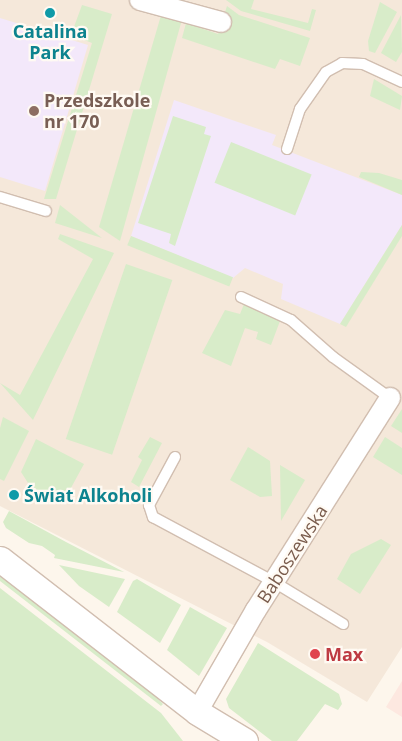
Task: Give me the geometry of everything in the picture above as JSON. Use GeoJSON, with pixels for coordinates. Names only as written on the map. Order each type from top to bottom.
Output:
{"type":"FeatureCollection","features":[{"type":"Feature","properties":{"kind":"street"},"geometry":{"type":"LineString","coordinates":[[140,0],[221,22]]}},
{"type":"Feature","properties":{"kind":"street","name":"Baboszewska"},"geometry":{"type":"LineString","coordinates":[[197,712],[274,582],[390,398]]}},
{"type":"Feature","properties":{"kind":"street"},"geometry":{"type":"LineString","coordinates":[[0,559],[197,712],[245,741]]}},
{"type":"Feature","properties":{"kind":"street"},"geometry":{"type":"LineString","coordinates":[[197,712],[212,741]]}},
{"type":"Feature","properties":{"kind":"lane"},"geometry":{"type":"LineString","coordinates":[[287,149],[300,109],[326,72],[342,63],[363,64],[402,82]]}},
{"type":"Feature","properties":{"kind":"lane"},"geometry":{"type":"LineString","coordinates":[[0,197],[46,211]]}},
{"type":"Feature","properties":{"kind":"lane"},"geometry":{"type":"LineString","coordinates":[[241,297],[291,320],[332,357],[390,398]]}},
{"type":"Feature","properties":{"kind":"lane"},"geometry":{"type":"LineString","coordinates":[[175,457],[149,504],[150,514],[274,582],[343,624]]}},
{"type":"Feature","properties":{"kind":"shaded area"},"geometry":{"type":"Polygon","coordinates":[[[0,0],[402,0],[402,647],[367,702],[267,642],[0,506],[0,0]]]}},
{"type":"Feature","properties":{"kind":"shaded area","name":"Przedszkole nr 170"},"geometry":{"type":"Polygon","coordinates":[[[0,18],[88,45],[45,191],[0,177],[0,18]]]}},
{"type":"Feature","properties":{"kind":"shaded area"},"geometry":{"type":"Polygon","coordinates":[[[174,100],[276,135],[272,145],[402,195],[402,225],[340,324],[281,299],[283,284],[245,268],[233,278],[131,236],[174,100]]]}},
{"type":"Feature","properties":{"kind":"shaded area"},"geometry":{"type":"Polygon","coordinates":[[[402,681],[402,717],[386,707],[402,681]]]}},
{"type":"Feature","properties":{"kind":"green space"},"geometry":{"type":"Polygon","coordinates":[[[226,0],[254,0],[251,9],[308,23],[312,9],[316,10],[310,31],[241,11],[226,0]]]}},
{"type":"Feature","properties":{"kind":"green space"},"geometry":{"type":"Polygon","coordinates":[[[380,2],[397,12],[375,53],[369,51],[368,41],[380,2]]]}},
{"type":"Feature","properties":{"kind":"green space"},"geometry":{"type":"Polygon","coordinates":[[[82,5],[112,14],[56,199],[44,199],[92,43],[71,35],[82,5]]]}},
{"type":"Feature","properties":{"kind":"green space"},"geometry":{"type":"Polygon","coordinates":[[[227,6],[239,15],[310,38],[300,66],[280,59],[275,69],[182,38],[186,23],[218,34],[227,6]]]}},
{"type":"Feature","properties":{"kind":"green space"},"geometry":{"type":"Polygon","coordinates":[[[162,12],[183,16],[120,241],[99,227],[162,12]]]}},
{"type":"Feature","properties":{"kind":"green space"},"geometry":{"type":"Polygon","coordinates":[[[401,15],[402,52],[396,62],[381,53],[401,15]]]}},
{"type":"Feature","properties":{"kind":"green space"},"geometry":{"type":"Polygon","coordinates":[[[374,79],[402,96],[400,110],[370,96],[374,79]]]}},
{"type":"Feature","properties":{"kind":"green space"},"geometry":{"type":"Polygon","coordinates":[[[173,116],[206,127],[204,134],[211,136],[175,246],[169,243],[171,234],[138,223],[173,116]]]}},
{"type":"Feature","properties":{"kind":"green space"},"geometry":{"type":"Polygon","coordinates":[[[231,142],[312,175],[295,215],[215,183],[231,142]]]}},
{"type":"Feature","properties":{"kind":"green space"},"geometry":{"type":"Polygon","coordinates":[[[361,172],[379,173],[402,180],[402,195],[359,177],[361,172]]]}},
{"type":"Feature","properties":{"kind":"green space"},"geometry":{"type":"Polygon","coordinates":[[[60,205],[102,238],[55,223],[60,205]]]}},
{"type":"Feature","properties":{"kind":"green space"},"geometry":{"type":"Polygon","coordinates":[[[402,225],[402,236],[346,327],[340,324],[402,225]]]}},
{"type":"Feature","properties":{"kind":"green space"},"geometry":{"type":"Polygon","coordinates":[[[60,234],[114,253],[33,420],[0,383],[20,395],[93,259],[58,239],[60,234]]]}},
{"type":"Feature","properties":{"kind":"green space"},"geometry":{"type":"Polygon","coordinates":[[[131,236],[233,277],[229,286],[127,245],[131,236]]]}},
{"type":"Feature","properties":{"kind":"green space"},"geometry":{"type":"Polygon","coordinates":[[[126,264],[172,280],[112,455],[66,439],[126,264]]]}},
{"type":"Feature","properties":{"kind":"green space"},"geometry":{"type":"Polygon","coordinates":[[[244,304],[280,321],[271,345],[256,339],[258,332],[245,328],[231,366],[202,353],[225,310],[240,314],[244,304]]]}},
{"type":"Feature","properties":{"kind":"green space"},"geometry":{"type":"Polygon","coordinates":[[[402,409],[402,433],[391,426],[402,409]]]}},
{"type":"Feature","properties":{"kind":"green space"},"geometry":{"type":"Polygon","coordinates":[[[3,417],[29,431],[4,481],[0,479],[0,428],[3,417]]]}},
{"type":"Feature","properties":{"kind":"green space"},"geometry":{"type":"Polygon","coordinates":[[[150,437],[162,443],[139,487],[131,482],[142,460],[138,457],[150,437]]]}},
{"type":"Feature","properties":{"kind":"green space"},"geometry":{"type":"Polygon","coordinates":[[[385,437],[402,448],[402,475],[373,457],[385,437]]]}},
{"type":"Feature","properties":{"kind":"green space"},"geometry":{"type":"Polygon","coordinates":[[[36,439],[84,464],[66,497],[55,492],[52,497],[30,486],[21,472],[36,439]]]}},
{"type":"Feature","properties":{"kind":"green space"},"geometry":{"type":"Polygon","coordinates":[[[248,447],[270,461],[272,496],[260,497],[230,480],[248,447]]]}},
{"type":"Feature","properties":{"kind":"green space"},"geometry":{"type":"Polygon","coordinates":[[[280,465],[305,480],[281,521],[280,465]]]}},
{"type":"Feature","properties":{"kind":"green space"},"geometry":{"type":"Polygon","coordinates":[[[9,511],[124,572],[54,558],[55,555],[42,546],[29,543],[6,528],[3,522],[9,511]]]}},
{"type":"Feature","properties":{"kind":"green space"},"geometry":{"type":"Polygon","coordinates":[[[381,539],[391,545],[360,594],[337,579],[351,554],[381,539]]]}},
{"type":"Feature","properties":{"kind":"green space"},"geometry":{"type":"Polygon","coordinates":[[[59,565],[125,579],[109,607],[79,586],[59,565]]]}},
{"type":"Feature","properties":{"kind":"green space"},"geometry":{"type":"Polygon","coordinates":[[[0,574],[144,684],[163,704],[161,706],[0,581],[0,574]]]}},
{"type":"Feature","properties":{"kind":"green space"},"geometry":{"type":"Polygon","coordinates":[[[137,579],[181,605],[160,643],[117,612],[133,581],[137,579]]]}},
{"type":"Feature","properties":{"kind":"green space"},"geometry":{"type":"Polygon","coordinates":[[[0,588],[161,713],[183,741],[0,741],[0,588]]]}},
{"type":"Feature","properties":{"kind":"green space"},"geometry":{"type":"Polygon","coordinates":[[[190,607],[227,628],[199,676],[167,650],[190,607]]]}},
{"type":"Feature","properties":{"kind":"green space"},"geometry":{"type":"Polygon","coordinates":[[[258,643],[339,694],[342,704],[338,710],[325,704],[297,741],[272,741],[229,708],[226,699],[258,643]]]}},
{"type":"Feature","properties":{"kind":"place","name":"Catalina Park"},"geometry":{"type":"Point","coordinates":[50,13]}},
{"type":"Feature","properties":{"kind":"place","name":"Przedszkole nr 170"},"geometry":{"type":"Point","coordinates":[34,111]}},
{"type":"Feature","properties":{"kind":"place","name":"Świat Alkoholi"},"geometry":{"type":"Point","coordinates":[14,495]}},
{"type":"Feature","properties":{"kind":"place","name":"Max"},"geometry":{"type":"Point","coordinates":[315,654]}}]}
